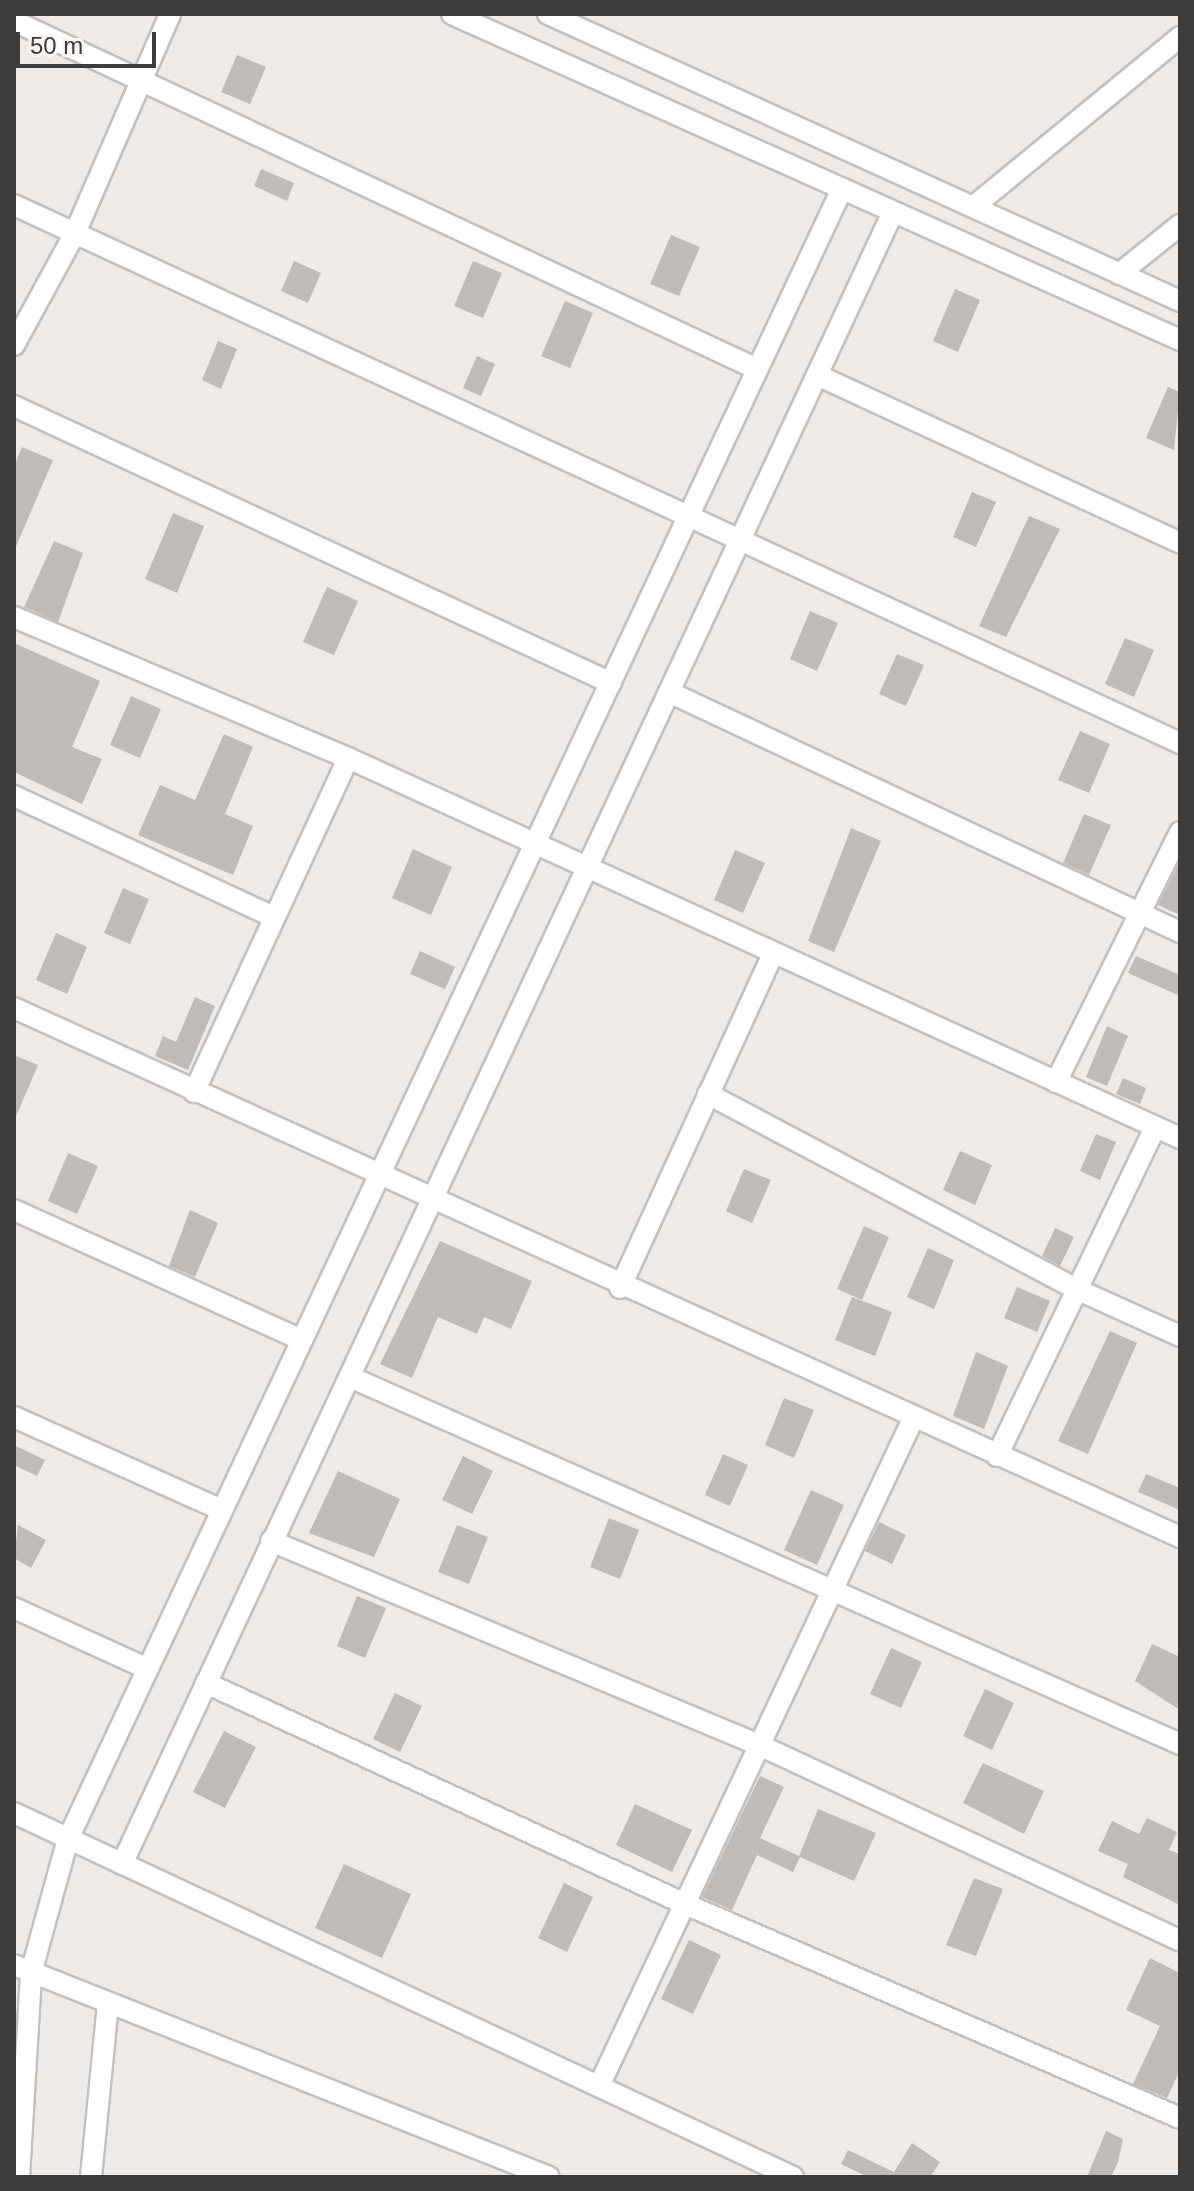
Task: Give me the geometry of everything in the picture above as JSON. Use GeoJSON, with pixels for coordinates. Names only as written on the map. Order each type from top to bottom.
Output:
{"type":"FeatureCollection","features":[{"type":"Feature","properties":{"kind":"street"},"geometry":{"type":"LineString","coordinates":[[14,345],[75,233],[170,14]]}},
{"type":"Feature","properties":{"kind":"street"},"geometry":{"type":"LineString","coordinates":[[452,14],[1180,340]]}},
{"type":"Feature","properties":{"kind":"street"},"geometry":{"type":"LineString","coordinates":[[548,14],[1180,301]]}},
{"type":"Feature","properties":{"kind":"street"},"geometry":{"type":"LineString","coordinates":[[14,21],[757,369]]}},
{"type":"Feature","properties":{"kind":"street"},"geometry":{"type":"LineString","coordinates":[[973,207],[1180,37]]}},
{"type":"Feature","properties":{"kind":"street"},"geometry":{"type":"LineString","coordinates":[[19,2177],[23,1969],[68,1839],[842,189]]}},
{"type":"Feature","properties":{"kind":"street"},"geometry":{"type":"LineString","coordinates":[[14,205],[689,516],[738,545],[1180,743]]}},
{"type":"Feature","properties":{"kind":"street"},"geometry":{"type":"LineString","coordinates":[[122,1864],[893,212]]}},
{"type":"Feature","properties":{"kind":"street"},"geometry":{"type":"LineString","coordinates":[[1119,274],[1180,225]]}},
{"type":"Feature","properties":{"kind":"street"},"geometry":{"type":"LineString","coordinates":[[817,375],[1180,543]]}},
{"type":"Feature","properties":{"kind":"street"},"geometry":{"type":"LineString","coordinates":[[14,406],[611,683]]}},
{"type":"Feature","properties":{"kind":"street"},"geometry":{"type":"LineString","coordinates":[[14,617],[348,758],[1180,1138]]}},
{"type":"Feature","properties":{"kind":"street"},"geometry":{"type":"LineString","coordinates":[[669,692],[1180,932]]}},
{"type":"Feature","properties":{"kind":"street"},"geometry":{"type":"LineString","coordinates":[[194,1092],[348,758]]}},
{"type":"Feature","properties":{"kind":"street"},"geometry":{"type":"LineString","coordinates":[[14,796],[274,917]]}},
{"type":"Feature","properties":{"kind":"street"},"geometry":{"type":"LineString","coordinates":[[1056,1082],[1180,832]]}},
{"type":"Feature","properties":{"kind":"street"},"geometry":{"type":"LineString","coordinates":[[620,1288],[773,954]]}},
{"type":"Feature","properties":{"kind":"street"},"geometry":{"type":"LineString","coordinates":[[14,1008],[620,1288],[1180,1537]]}},
{"type":"Feature","properties":{"kind":"street"},"geometry":{"type":"LineString","coordinates":[[708,1094],[1076,1289],[1180,1336]]}},
{"type":"Feature","properties":{"kind":"street"},"geometry":{"type":"LineString","coordinates":[[997,1456],[1155,1127]]}},
{"type":"Feature","properties":{"kind":"street"},"geometry":{"type":"LineString","coordinates":[[14,1210],[302,1340]]}},
{"type":"Feature","properties":{"kind":"street"},"geometry":{"type":"LineString","coordinates":[[350,1377],[834,1588],[1180,1744]]}},
{"type":"Feature","properties":{"kind":"street"},"geometry":{"type":"LineString","coordinates":[[14,1417],[222,1510]]}},
{"type":"Feature","properties":{"kind":"street"},"geometry":{"type":"LineString","coordinates":[[599,2086],[913,1419]]}},
{"type":"Feature","properties":{"kind":"street"},"geometry":{"type":"LineString","coordinates":[[271,1541],[759,1745],[1180,1940]]}},
{"type":"Feature","properties":{"kind":"street"},"geometry":{"type":"LineString","coordinates":[[14,1608],[148,1669]]}},
{"type":"Feature","properties":{"kind":"street"},"geometry":{"type":"LineString","coordinates":[[206,1683],[685,1904],[1180,2118]]}},
{"type":"Feature","properties":{"kind":"street"},"geometry":{"type":"LineString","coordinates":[[14,1813],[793,2177]]}},
{"type":"Feature","properties":{"kind":"street"},"geometry":{"type":"LineString","coordinates":[[23,1969],[549,2177]]}},
{"type":"Feature","properties":{"kind":"street"},"geometry":{"type":"LineString","coordinates":[[91,2177],[108,2003]]}},
{"type":"Feature","properties":{"kind":"building"},"geometry":{"type":"Polygon","coordinates":[[[237,55],[266,67],[250,104],[221,92],[237,55]]]}},
{"type":"Feature","properties":{"kind":"building"},"geometry":{"type":"Polygon","coordinates":[[[261,169],[294,183],[287,201],[254,186],[261,169]]]}},
{"type":"Feature","properties":{"kind":"building"},"geometry":{"type":"Polygon","coordinates":[[[671,235],[700,247],[679,296],[650,284],[671,235]]]}},
{"type":"Feature","properties":{"kind":"building"},"geometry":{"type":"Polygon","coordinates":[[[294,261],[321,273],[308,303],[281,291],[294,261]]]}},
{"type":"Feature","properties":{"kind":"building"},"geometry":{"type":"Polygon","coordinates":[[[473,261],[502,273],[483,318],[454,306],[473,261]]]}},
{"type":"Feature","properties":{"kind":"building"},"geometry":{"type":"Polygon","coordinates":[[[955,289],[980,300],[958,352],[933,341],[955,289]]]}},
{"type":"Feature","properties":{"kind":"building"},"geometry":{"type":"Polygon","coordinates":[[[565,301],[593,313],[570,368],[541,356],[565,301]]]}},
{"type":"Feature","properties":{"kind":"building"},"geometry":{"type":"Polygon","coordinates":[[[218,341],[237,349],[221,389],[202,380],[218,341]]]}},
{"type":"Feature","properties":{"kind":"building"},"geometry":{"type":"Polygon","coordinates":[[[477,356],[495,364],[481,396],[463,388],[477,356]]]}},
{"type":"Feature","properties":{"kind":"building"},"geometry":{"type":"Polygon","coordinates":[[[1168,387],[1180,392],[1174,450],[1146,438],[1168,387]]]}},
{"type":"Feature","properties":{"kind":"building"},"geometry":{"type":"Polygon","coordinates":[[[22,447],[53,460],[14,551],[14,466],[22,447]]]}},
{"type":"Feature","properties":{"kind":"building"},"geometry":{"type":"Polygon","coordinates":[[[972,492],[996,502],[976,547],[953,537],[972,492]]]}},
{"type":"Feature","properties":{"kind":"building"},"geometry":{"type":"Polygon","coordinates":[[[173,513],[204,526],[177,593],[145,579],[173,513]]]}},
{"type":"Feature","properties":{"kind":"building"},"geometry":{"type":"Polygon","coordinates":[[[1029,516],[1060,529],[1006,637],[979,626],[1029,516]]]}},
{"type":"Feature","properties":{"kind":"building"},"geometry":{"type":"Polygon","coordinates":[[[54,541],[83,553],[58,622],[24,607],[54,541]]]}},
{"type":"Feature","properties":{"kind":"building"},"geometry":{"type":"Polygon","coordinates":[[[327,587],[358,601],[334,655],[303,642],[327,587]]]}},
{"type":"Feature","properties":{"kind":"building"},"geometry":{"type":"Polygon","coordinates":[[[810,611],[838,623],[817,671],[790,659],[810,611]]]}},
{"type":"Feature","properties":{"kind":"building"},"geometry":{"type":"Polygon","coordinates":[[[1125,638],[1154,650],[1134,697],[1105,684],[1125,638]]]}},
{"type":"Feature","properties":{"kind":"building"},"geometry":{"type":"Polygon","coordinates":[[[14,643],[100,681],[72,747],[102,759],[82,804],[14,772],[14,643]]]}},
{"type":"Feature","properties":{"kind":"building"},"geometry":{"type":"Polygon","coordinates":[[[897,654],[924,665],[906,706],[879,694],[897,654]]]}},
{"type":"Feature","properties":{"kind":"building"},"geometry":{"type":"Polygon","coordinates":[[[131,696],[161,709],[140,758],[110,745],[131,696]]]}},
{"type":"Feature","properties":{"kind":"building"},"geometry":{"type":"Polygon","coordinates":[[[1080,731],[1110,744],[1089,793],[1058,780],[1080,731]]]}},
{"type":"Feature","properties":{"kind":"building"},"geometry":{"type":"Polygon","coordinates":[[[224,734],[253,747],[225,814],[253,826],[233,875],[138,835],[160,785],[195,800],[224,734]]]}},
{"type":"Feature","properties":{"kind":"building"},"geometry":{"type":"Polygon","coordinates":[[[1084,814],[1111,825],[1089,875],[1063,863],[1084,814]]]}},
{"type":"Feature","properties":{"kind":"building"},"geometry":{"type":"Polygon","coordinates":[[[851,828],[881,841],[834,952],[808,941],[851,828]]]}},
{"type":"Feature","properties":{"kind":"building"},"geometry":{"type":"Polygon","coordinates":[[[413,849],[452,867],[431,915],[392,898],[413,849]]]}},
{"type":"Feature","properties":{"kind":"building"},"geometry":{"type":"Polygon","coordinates":[[[735,850],[765,863],[743,913],[714,900],[735,850]]]}},
{"type":"Feature","properties":{"kind":"building"},"geometry":{"type":"Polygon","coordinates":[[[1180,861],[1180,915],[1158,905],[1180,861]]]}},
{"type":"Feature","properties":{"kind":"building"},"geometry":{"type":"Polygon","coordinates":[[[123,888],[149,899],[130,944],[104,933],[123,888]]]}},
{"type":"Feature","properties":{"kind":"building"},"geometry":{"type":"Polygon","coordinates":[[[56,933],[87,947],[67,994],[36,980],[56,933]]]}},
{"type":"Feature","properties":{"kind":"building"},"geometry":{"type":"Polygon","coordinates":[[[420,951],[455,967],[445,989],[410,974],[420,951]]]}},
{"type":"Feature","properties":{"kind":"building"},"geometry":{"type":"Polygon","coordinates":[[[1136,956],[1180,975],[1180,996],[1128,973],[1136,956]]]}},
{"type":"Feature","properties":{"kind":"building"},"geometry":{"type":"Polygon","coordinates":[[[195,997],[215,1006],[188,1070],[155,1056],[163,1036],[176,1042],[195,997]]]}},
{"type":"Feature","properties":{"kind":"building"},"geometry":{"type":"Polygon","coordinates":[[[1107,1026],[1128,1036],[1107,1086],[1086,1077],[1107,1026]]]}},
{"type":"Feature","properties":{"kind":"building"},"geometry":{"type":"Polygon","coordinates":[[[14,1055],[38,1065],[14,1121],[14,1055]]]}},
{"type":"Feature","properties":{"kind":"building"},"geometry":{"type":"Polygon","coordinates":[[[1123,1078],[1146,1088],[1140,1104],[1116,1094],[1123,1078]]]}},
{"type":"Feature","properties":{"kind":"building"},"geometry":{"type":"Polygon","coordinates":[[[1096,1134],[1116,1142],[1100,1180],[1080,1171],[1096,1134]]]}},
{"type":"Feature","properties":{"kind":"building"},"geometry":{"type":"Polygon","coordinates":[[[960,1151],[992,1165],[975,1205],[943,1190],[960,1151]]]}},
{"type":"Feature","properties":{"kind":"building"},"geometry":{"type":"Polygon","coordinates":[[[68,1153],[98,1166],[77,1214],[48,1201],[68,1153]]]}},
{"type":"Feature","properties":{"kind":"building"},"geometry":{"type":"Polygon","coordinates":[[[744,1169],[771,1180],[752,1223],[726,1211],[744,1169]]]}},
{"type":"Feature","properties":{"kind":"building"},"geometry":{"type":"Polygon","coordinates":[[[190,1210],[218,1223],[195,1277],[169,1266],[190,1210]]]}},
{"type":"Feature","properties":{"kind":"building"},"geometry":{"type":"Polygon","coordinates":[[[864,1226],[889,1237],[862,1300],[837,1289],[864,1226]]]}},
{"type":"Feature","properties":{"kind":"building"},"geometry":{"type":"Polygon","coordinates":[[[1055,1228],[1074,1237],[1060,1266],[1042,1256],[1055,1228]]]}},
{"type":"Feature","properties":{"kind":"building"},"geometry":{"type":"Polygon","coordinates":[[[440,1241],[532,1281],[511,1329],[484,1317],[477,1334],[438,1317],[412,1378],[380,1364],[440,1241]]]}},
{"type":"Feature","properties":{"kind":"building"},"geometry":{"type":"Polygon","coordinates":[[[928,1248],[954,1260],[934,1309],[907,1297],[928,1248]]]}},
{"type":"Feature","properties":{"kind":"building"},"geometry":{"type":"Polygon","coordinates":[[[1017,1287],[1050,1301],[1037,1332],[1004,1318],[1017,1287]]]}},
{"type":"Feature","properties":{"kind":"building"},"geometry":{"type":"Polygon","coordinates":[[[852,1297],[892,1312],[875,1356],[835,1340],[852,1297]]]}},
{"type":"Feature","properties":{"kind":"building"},"geometry":{"type":"Polygon","coordinates":[[[1110,1331],[1137,1343],[1088,1454],[1058,1441],[1110,1331]]]}},
{"type":"Feature","properties":{"kind":"building"},"geometry":{"type":"Polygon","coordinates":[[[976,1352],[1008,1366],[984,1429],[953,1416],[976,1352]]]}},
{"type":"Feature","properties":{"kind":"building"},"geometry":{"type":"Polygon","coordinates":[[[784,1398],[814,1410],[794,1458],[765,1445],[784,1398]]]}},
{"type":"Feature","properties":{"kind":"building"},"geometry":{"type":"Polygon","coordinates":[[[14,1445],[45,1460],[37,1476],[14,1465],[14,1445]]]}},
{"type":"Feature","properties":{"kind":"building"},"geometry":{"type":"Polygon","coordinates":[[[723,1454],[748,1465],[730,1506],[705,1495],[723,1454]]]}},
{"type":"Feature","properties":{"kind":"building"},"geometry":{"type":"Polygon","coordinates":[[[463,1456],[493,1471],[472,1514],[442,1500],[463,1456]]]}},
{"type":"Feature","properties":{"kind":"building"},"geometry":{"type":"Polygon","coordinates":[[[338,1471],[400,1499],[374,1557],[309,1533],[338,1471]]]}},
{"type":"Feature","properties":{"kind":"building"},"geometry":{"type":"Polygon","coordinates":[[[1146,1474],[1180,1488],[1180,1510],[1138,1492],[1146,1474]]]}},
{"type":"Feature","properties":{"kind":"building"},"geometry":{"type":"Polygon","coordinates":[[[811,1490],[844,1505],[817,1565],[784,1550],[811,1490]]]}},
{"type":"Feature","properties":{"kind":"building"},"geometry":{"type":"Polygon","coordinates":[[[609,1518],[639,1530],[620,1579],[590,1567],[609,1518]]]}},
{"type":"Feature","properties":{"kind":"building"},"geometry":{"type":"Polygon","coordinates":[[[879,1522],[906,1535],[892,1564],[865,1551],[879,1522]]]}},
{"type":"Feature","properties":{"kind":"building"},"geometry":{"type":"Polygon","coordinates":[[[18,1525],[46,1540],[31,1568],[14,1558],[18,1525]]]}},
{"type":"Feature","properties":{"kind":"building"},"geometry":{"type":"Polygon","coordinates":[[[457,1525],[488,1537],[469,1584],[438,1572],[457,1525]]]}},
{"type":"Feature","properties":{"kind":"building"},"geometry":{"type":"Polygon","coordinates":[[[357,1596],[386,1608],[365,1658],[337,1646],[357,1596]]]}},
{"type":"Feature","properties":{"kind":"building"},"geometry":{"type":"Polygon","coordinates":[[[1152,1644],[1180,1657],[1180,1710],[1135,1681],[1152,1644]]]}},
{"type":"Feature","properties":{"kind":"building"},"geometry":{"type":"Polygon","coordinates":[[[891,1648],[922,1662],[901,1708],[870,1694],[891,1648]]]}},
{"type":"Feature","properties":{"kind":"building"},"geometry":{"type":"Polygon","coordinates":[[[985,1689],[1014,1703],[992,1750],[963,1736],[985,1689]]]}},
{"type":"Feature","properties":{"kind":"building"},"geometry":{"type":"Polygon","coordinates":[[[395,1693],[422,1706],[400,1752],[373,1739],[395,1693]]]}},
{"type":"Feature","properties":{"kind":"building"},"geometry":{"type":"Polygon","coordinates":[[[224,1731],[256,1747],[225,1808],[193,1792],[224,1731]]]}},
{"type":"Feature","properties":{"kind":"building"},"geometry":{"type":"Polygon","coordinates":[[[983,1763],[1044,1791],[1024,1834],[963,1803],[983,1763]]]}},
{"type":"Feature","properties":{"kind":"building"},"geometry":{"type":"Polygon","coordinates":[[[760,1776],[784,1787],[760,1838],[799,1856],[818,1809],[876,1833],[854,1881],[800,1857],[793,1872],[757,1855],[732,1910],[702,1897],[760,1776]]]}},
{"type":"Feature","properties":{"kind":"building"},"geometry":{"type":"Polygon","coordinates":[[[635,1804],[692,1830],[672,1872],[616,1845],[635,1804]]]}},
{"type":"Feature","properties":{"kind":"building"},"geometry":{"type":"Polygon","coordinates":[[[1147,1818],[1177,1832],[1169,1850],[1180,1854],[1180,1905],[1123,1877],[1128,1864],[1098,1851],[1112,1821],[1139,1834],[1147,1818]]]}},
{"type":"Feature","properties":{"kind":"building"},"geometry":{"type":"Polygon","coordinates":[[[344,1864],[411,1894],[382,1958],[315,1928],[344,1864]]]}},
{"type":"Feature","properties":{"kind":"building"},"geometry":{"type":"Polygon","coordinates":[[[974,1878],[1003,1889],[976,1956],[946,1945],[974,1878]]]}},
{"type":"Feature","properties":{"kind":"building"},"geometry":{"type":"Polygon","coordinates":[[[564,1883],[593,1897],[567,1952],[538,1938],[564,1883]]]}},
{"type":"Feature","properties":{"kind":"building"},"geometry":{"type":"Polygon","coordinates":[[[689,1940],[721,1955],[693,2014],[661,1999],[689,1940]]]}},
{"type":"Feature","properties":{"kind":"building"},"geometry":{"type":"Polygon","coordinates":[[[1150,1958],[1180,1973],[1180,2070],[1167,2098],[1133,2084],[1160,2026],[1126,2010],[1150,1958]]]}},
{"type":"Feature","properties":{"kind":"building"},"geometry":{"type":"Polygon","coordinates":[[[1106,2131],[1123,2139],[1118,2162],[1111,2177],[1087,2177],[1106,2131]]]}},
{"type":"Feature","properties":{"kind":"building"},"geometry":{"type":"Polygon","coordinates":[[[912,2143],[940,2162],[930,2177],[868,2177],[841,2164],[848,2150],[894,2172],[912,2143]]]}}]}
